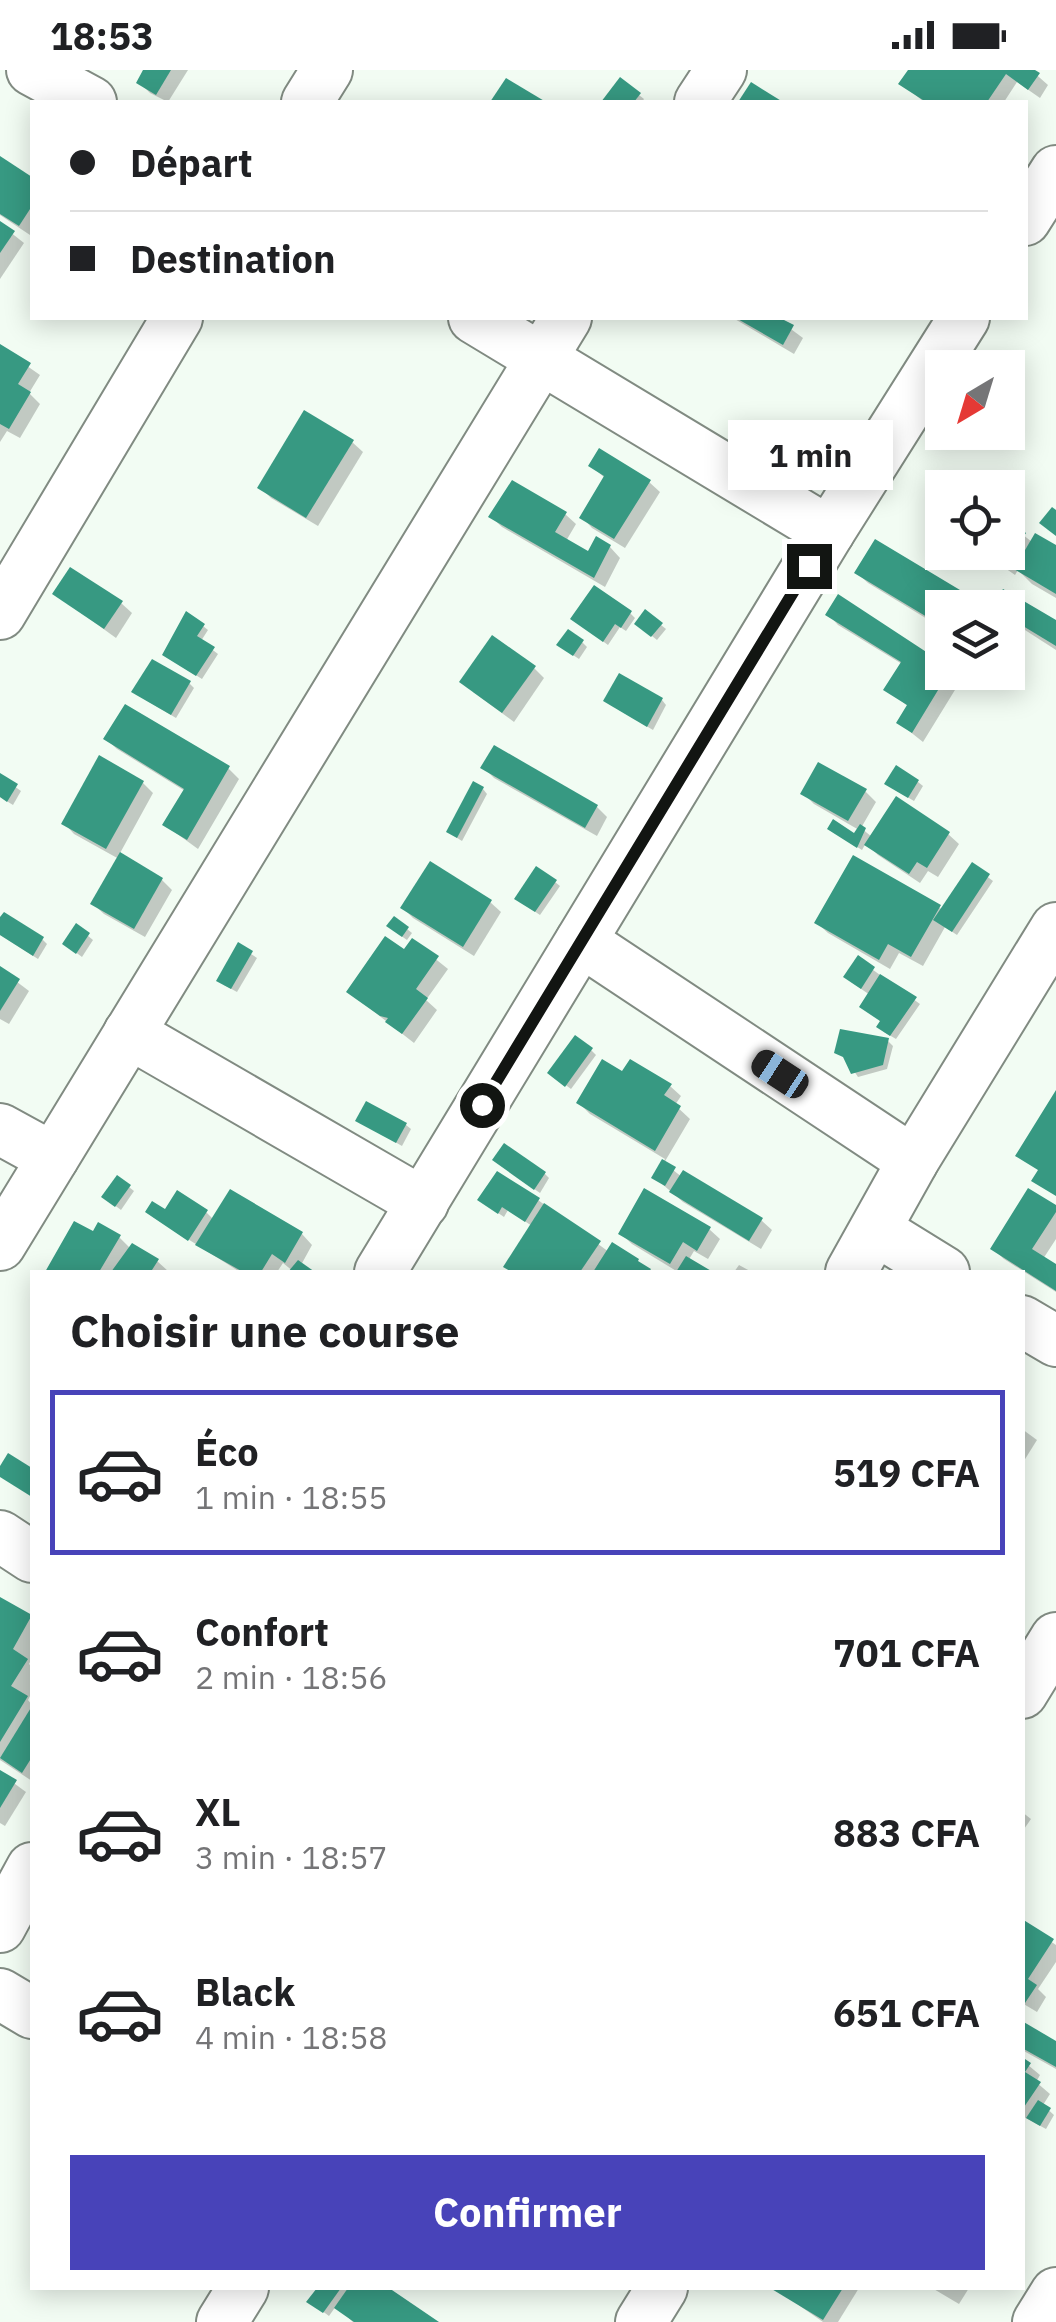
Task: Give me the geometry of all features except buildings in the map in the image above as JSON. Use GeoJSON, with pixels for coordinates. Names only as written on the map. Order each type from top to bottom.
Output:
{"type":"FeatureCollection","features":[{"type":"Feature","properties":{"kind":"street"},"geometry":{"type":"LineString","coordinates":[[32,70],[86,100]]}},
{"type":"Feature","properties":{"kind":"street"},"geometry":{"type":"LineString","coordinates":[[308,100],[327,70]]}},
{"type":"Feature","properties":{"kind":"street"},"geometry":{"type":"LineString","coordinates":[[701,100],[721,70]]}},
{"type":"Feature","properties":{"kind":"street"},"geometry":{"type":"LineString","coordinates":[[1028,215],[1056,171]]}},
{"type":"Feature","properties":{"kind":"street"},"geometry":{"type":"LineString","coordinates":[[0,614],[176,320]]}},
{"type":"Feature","properties":{"kind":"street"},"geometry":{"type":"LineString","coordinates":[[482,320],[554,337],[830,532]]}},
{"type":"Feature","properties":{"kind":"street"},"geometry":{"type":"LineString","coordinates":[[381,1270],[963,320]]}},
{"type":"Feature","properties":{"kind":"street"},"geometry":{"type":"LineString","coordinates":[[0,1245],[554,337]]}},
{"type":"Feature","properties":{"kind":"street"},"geometry":{"type":"LineString","coordinates":[[851,1270],[1056,928]]}},
{"type":"Feature","properties":{"kind":"street"},"geometry":{"type":"LineString","coordinates":[[580,941],[913,1162]]}},
{"type":"Feature","properties":{"kind":"street"},"geometry":{"type":"LineString","coordinates":[[128,1033],[423,1203]]}},
{"type":"Feature","properties":{"kind":"street"},"geometry":{"type":"LineString","coordinates":[[0,1128],[53,1158]]}},
{"type":"Feature","properties":{"kind":"street"},"geometry":{"type":"LineString","coordinates":[[876,1230],[941,1270]]}},
{"type":"Feature","properties":{"kind":"street"},"geometry":{"type":"LineString","coordinates":[[1025,1323],[1056,1342]]}},
{"type":"Feature","properties":{"kind":"street"},"geometry":{"type":"LineString","coordinates":[[0,1536],[30,1555]]}},
{"type":"Feature","properties":{"kind":"street"},"geometry":{"type":"LineString","coordinates":[[1025,1689],[1056,1638]]}},
{"type":"Feature","properties":{"kind":"street"},"geometry":{"type":"LineString","coordinates":[[0,1927],[30,1872]]}},
{"type":"Feature","properties":{"kind":"street"},"geometry":{"type":"LineString","coordinates":[[0,1994],[30,2012]]}},
{"type":"Feature","properties":{"kind":"street"},"geometry":{"type":"LineString","coordinates":[[222,2322],[241,2290]]}},
{"type":"Feature","properties":{"kind":"street"},"geometry":{"type":"LineString","coordinates":[[642,2322],[661,2290]]}},
{"type":"Feature","properties":{"kind":"street"},"geometry":{"type":"LineString","coordinates":[[1038,2322],[1056,2293]]}},
{"type":"Feature","properties":{"kind":"route"},"geometry":{"type":"LineString","coordinates":[[482,1105],[809,566]]}}]}
